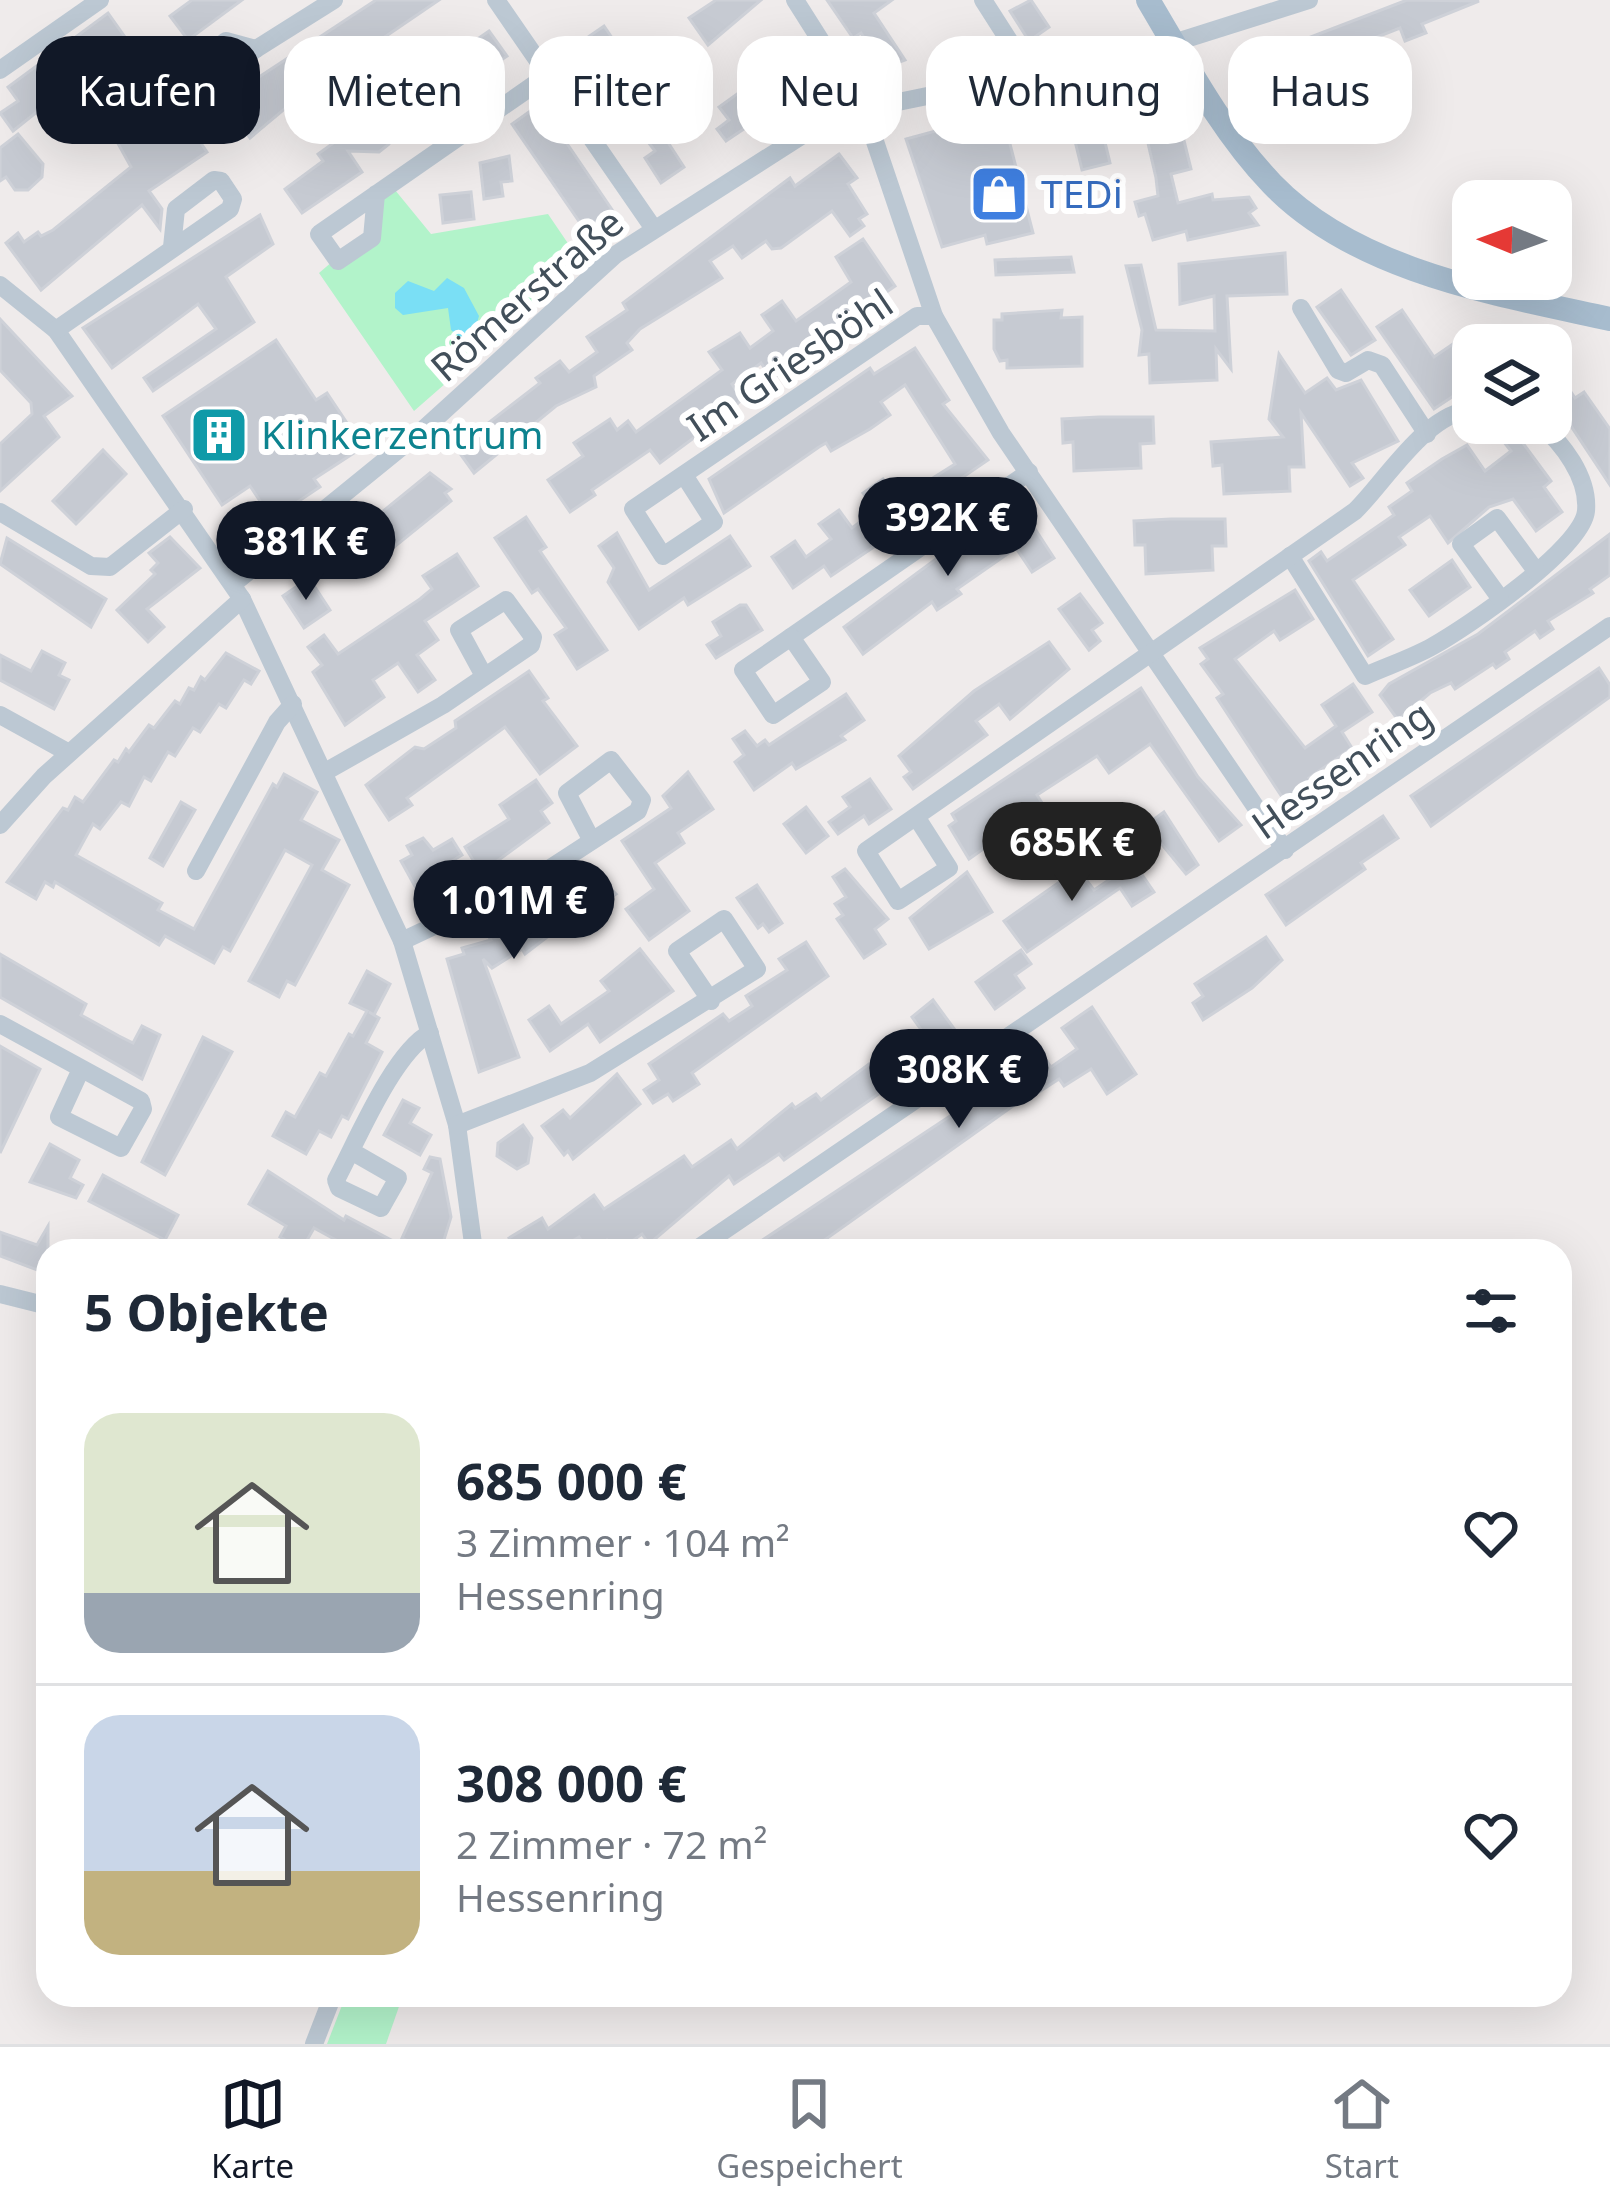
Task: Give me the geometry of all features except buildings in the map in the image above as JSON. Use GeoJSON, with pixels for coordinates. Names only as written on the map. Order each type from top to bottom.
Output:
{"type":"FeatureCollection","features":[{"type":"Feature","properties":{"kind":"main road"},"geometry":{"type":"LineString","coordinates":[[1148,0],[1169,36]]}},
{"type":"Feature","properties":{"kind":"main road"},"geometry":{"type":"LineString","coordinates":[[1204,88],[1256,165],[1317,222],[1370,251],[1424,271],[1610,319]]}},
{"type":"Feature","properties":{"kind":"street"},"geometry":{"type":"LineString","coordinates":[[0,70],[100,0]]}},
{"type":"Feature","properties":{"kind":"street"},"geometry":{"type":"LineString","coordinates":[[260,46],[334,0]]}},
{"type":"Feature","properties":{"kind":"street"},"geometry":{"type":"LineString","coordinates":[[496,0],[529,48]]}},
{"type":"Feature","properties":{"kind":"street"},"geometry":{"type":"LineString","coordinates":[[795,0],[818,36]]}},
{"type":"Feature","properties":{"kind":"street"},"geometry":{"type":"LineString","coordinates":[[983,0],[1006,36]]}},
{"type":"Feature","properties":{"kind":"street","name":"Römerstraße"},"geometry":{"type":"LineString","coordinates":[[1199,36],[1309,0]]}},
{"type":"Feature","properties":{"kind":"street"},"geometry":{"type":"LineString","coordinates":[[376,194],[529,88]]}},
{"type":"Feature","properties":{"kind":"street"},"geometry":{"type":"LineString","coordinates":[[595,144],[654,229]]}},
{"type":"Feature","properties":{"kind":"street","name":"Römerstraße"},"geometry":{"type":"LineString","coordinates":[[0,825],[68,753],[238,591],[615,255],[788,144]]}},
{"type":"Feature","properties":{"kind":"street"},"geometry":{"type":"LineString","coordinates":[[876,144],[934,316],[1029,472],[1285,850]]}},
{"type":"Feature","properties":{"kind":"street"},"geometry":{"type":"LineString","coordinates":[[56,331],[172,248]]}},
{"type":"Feature","properties":{"kind":"street"},"geometry":{"type":"LineString","coordinates":[[0,285],[56,331],[238,591],[402,941],[457,1125],[472,1239]]}},
{"type":"Feature","properties":{"kind":"street"},"geometry":{"type":"LineString","coordinates":[[1301,308],[1338,370],[1346,373],[1368,360],[1382,364],[1427,434]]}},
{"type":"Feature","properties":{"kind":"street","name":"Im Griesböhl"},"geometry":{"type":"LineString","coordinates":[[684,475],[714,522],[664,556],[633,509],[917,316],[934,316]]}},
{"type":"Feature","properties":{"kind":"street"},"geometry":{"type":"LineString","coordinates":[[917,818],[950,868],[898,902],[866,851],[1355,511],[1427,434],[1452,417]]}},
{"type":"Feature","properties":{"kind":"street"},"geometry":{"type":"LineString","coordinates":[[1291,556],[1365,676],[1434,645],[1571,541],[1586,510],[1563,444]]}},
{"type":"Feature","properties":{"kind":"street"},"geometry":{"type":"LineString","coordinates":[[791,637],[821,682],[773,715],[742,670],[1029,472]]}},
{"type":"Feature","properties":{"kind":"street"},"geometry":{"type":"LineString","coordinates":[[0,512],[92,566],[110,568],[184,509]]}},
{"type":"Feature","properties":{"kind":"street"},"geometry":{"type":"LineString","coordinates":[[1500,598],[1461,544],[1497,518],[1536,571]]}},
{"type":"Feature","properties":{"kind":"street","name":"Hessenring"},"geometry":{"type":"LineString","coordinates":[[712,1239],[1610,626]]}},
{"type":"Feature","properties":{"kind":"street"},"geometry":{"type":"LineString","coordinates":[[325,772],[484,676]]}},
{"type":"Feature","properties":{"kind":"street"},"geometry":{"type":"LineString","coordinates":[[196,871],[277,722],[293,704]]}},
{"type":"Feature","properties":{"kind":"street"},"geometry":{"type":"LineString","coordinates":[[0,715],[68,753]]}},
{"type":"Feature","properties":{"kind":"street"},"geometry":{"type":"LineString","coordinates":[[402,941],[482,907],[592,841],[641,806],[611,760],[567,793],[592,841]]}},
{"type":"Feature","properties":{"kind":"street"},"geometry":{"type":"LineString","coordinates":[[457,1125],[590,1073],[711,1001],[757,969],[724,919],[677,951],[711,1001]]}},
{"type":"Feature","properties":{"kind":"street"},"geometry":{"type":"LineString","coordinates":[[0,1024],[143,1104],[121,1148],[59,1117],[81,1070]]}},
{"type":"Feature","properties":{"kind":"street"},"geometry":{"type":"LineString","coordinates":[[351,1151],[406,1054],[430,1033]]}},
{"type":"Feature","properties":{"kind":"street"},"geometry":{"type":"LineString","coordinates":[[0,1294],[36,1303]]}},
{"type":"Feature","properties":{"kind":"street"},"geometry":{"type":"LineString","coordinates":[[314,2044],[328,2007]]}},
{"type":"Feature","properties":{"kind":"green space"},"geometry":{"type":"Polygon","coordinates":[[[395,190],[431,234],[548,214],[582,264],[414,411],[319,273],[333,261],[376,245],[382,199],[395,190]]]}},
{"type":"Feature","properties":{"kind":"green space"},"geometry":{"type":"Polygon","coordinates":[[[341,2007],[399,2007],[386,2044],[327,2044],[341,2007]]]}},
{"type":"Feature","properties":{"kind":"water"},"geometry":{"type":"Polygon","coordinates":[[[447,278],[464,288],[479,316],[475,330],[463,340],[451,330],[448,308],[403,315],[395,308],[395,293],[408,281],[434,291],[447,278]]]}},
{"type":"Feature","properties":{"kind":"place","name":"TEDi"},"geometry":{"type":"Point","coordinates":[999,194]}},
{"type":"Feature","properties":{"kind":"place","name":"Klinkerzentrum"},"geometry":{"type":"Point","coordinates":[219,435]}}]}
